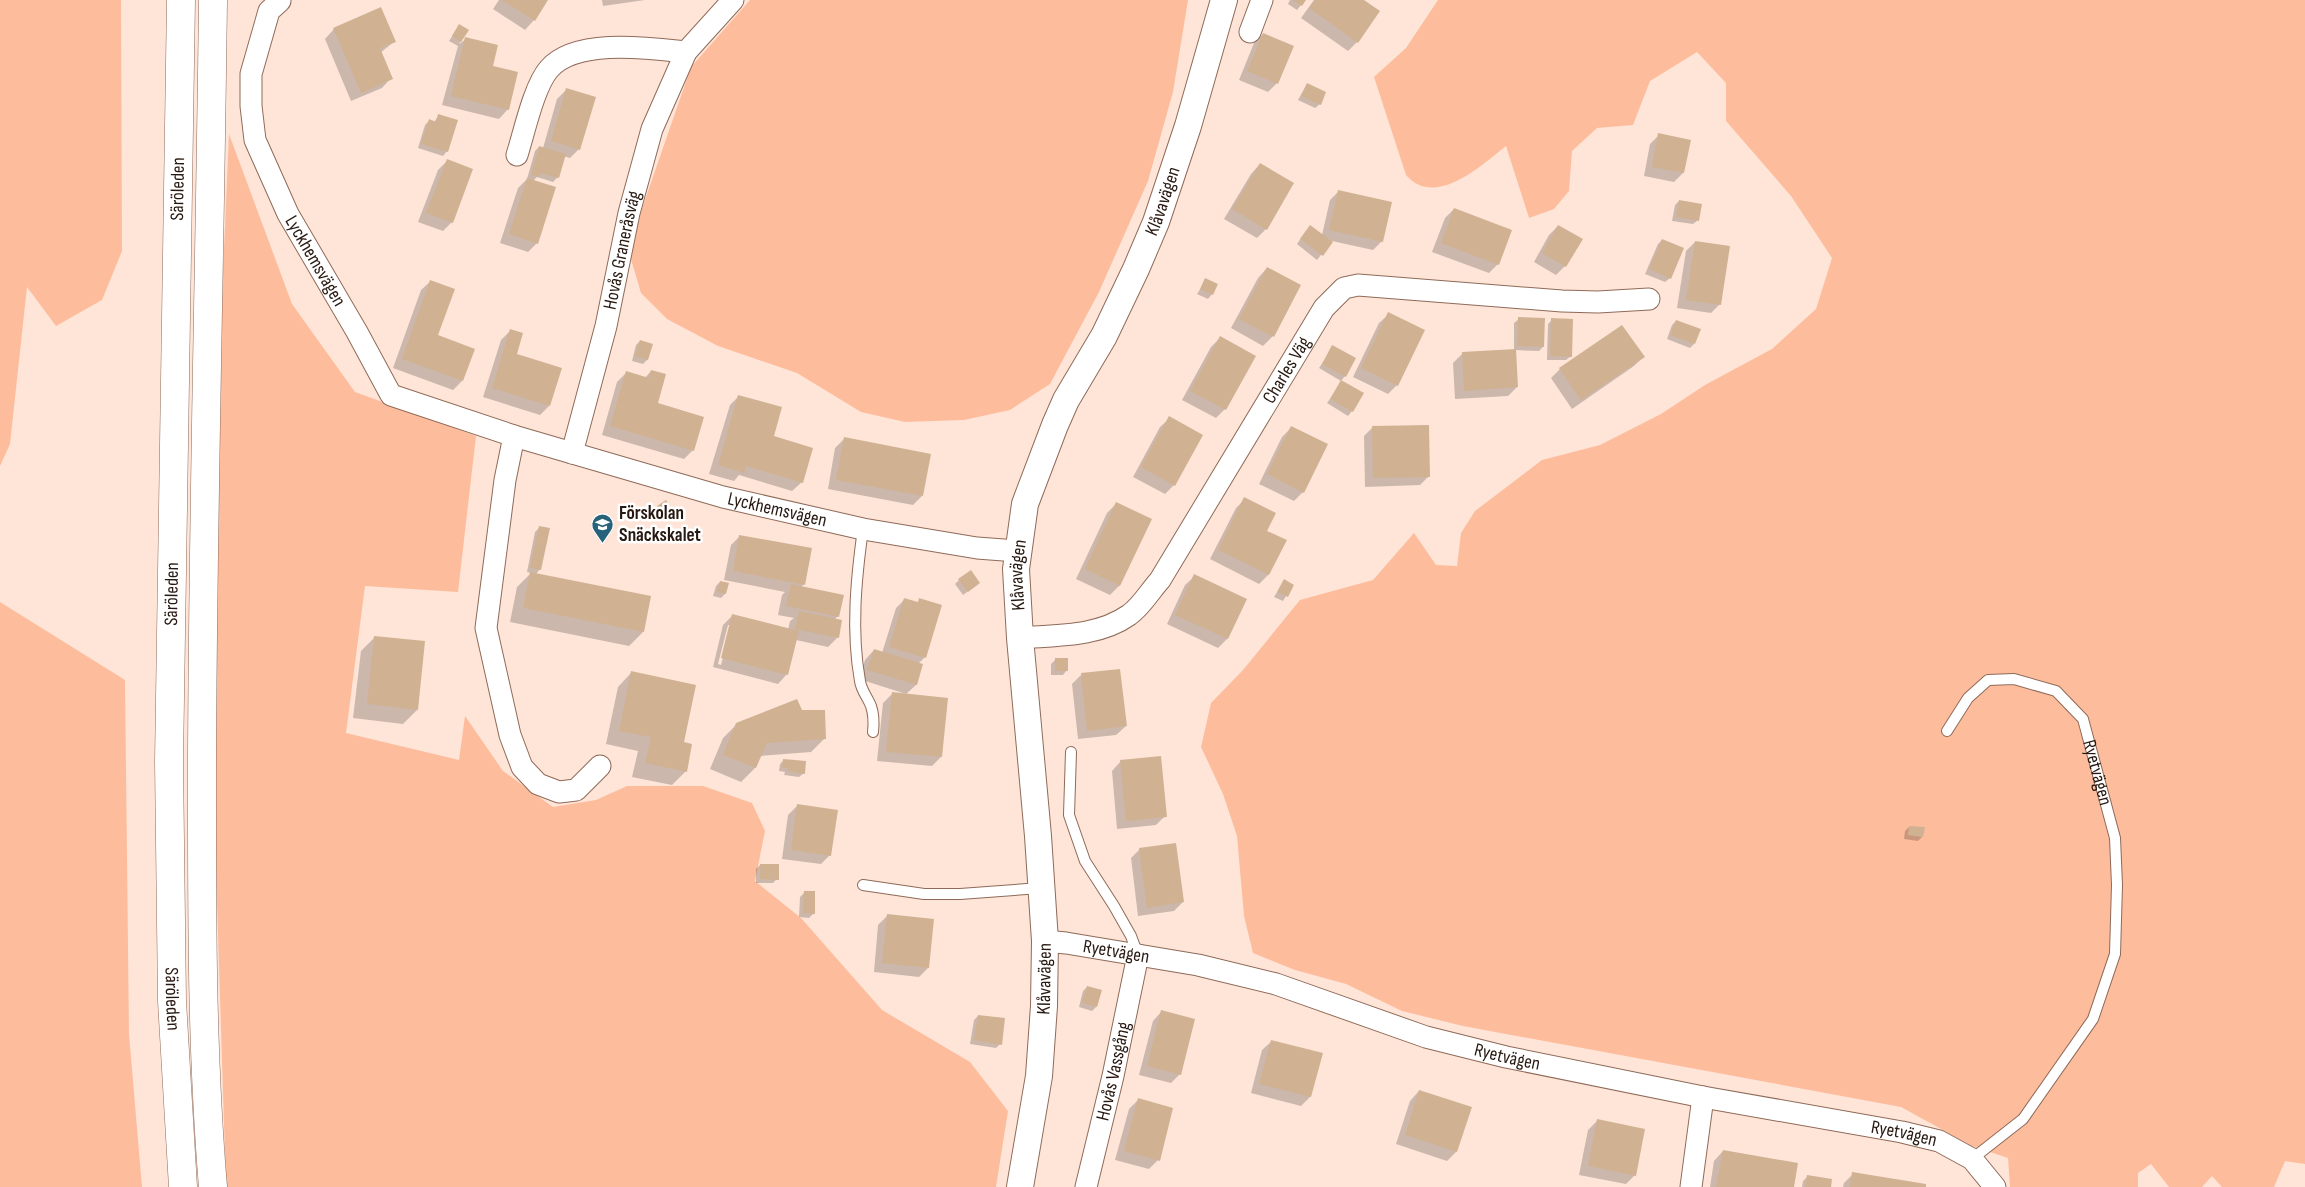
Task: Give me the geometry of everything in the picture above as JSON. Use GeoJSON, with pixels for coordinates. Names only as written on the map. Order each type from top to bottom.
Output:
{"type":"FeatureCollection","features":[{"type":"Feature","properties":{"kind":"main road","name":"Säröleden"},"geometry":{"type":"LineString","coordinates":[[181,0],[169,762],[172,1002],[183,1187]]}},
{"type":"Feature","properties":{"kind":"main road","name":"Säröleden"},"geometry":{"type":"LineString","coordinates":[[212,1187],[205,1040],[202,862],[202,532],[210,222],[213,0]]}},
{"type":"Feature","properties":{"kind":"street","name":"Lyckhemsvägen"},"geometry":{"type":"LineString","coordinates":[[280,0],[269,11],[252,74],[251,106],[256,140],[288,214],[357,332],[382,382],[391,395],[514,436],[723,497],[863,529],[977,548],[1017,550]]}},
{"type":"Feature","properties":{"kind":"street","name":"Hovås Graneråsväg"},"geometry":{"type":"LineString","coordinates":[[572,453],[606,326],[639,170],[652,128],[686,52],[733,0]]}},
{"type":"Feature","properties":{"kind":"street","name":"Klåvavägen"},"geometry":{"type":"LineString","coordinates":[[1020,1187],[1039,1076],[1044,1006],[1045,942],[1020,638],[1016,569],[1017,550],[1025,504],[1042,454],[1066,400],[1104,336],[1156,222],[1185,136],[1224,0]]}},
{"type":"Feature","properties":{"kind":"street"},"geometry":{"type":"LineString","coordinates":[[1250,32],[1262,0]]}},
{"type":"Feature","properties":{"kind":"street"},"geometry":{"type":"LineString","coordinates":[[516,155],[540,82],[548,70],[558,61],[571,54],[605,48],[643,47],[686,52]]}},
{"type":"Feature","properties":{"kind":"street","name":"Charles Väg"},"geometry":{"type":"LineString","coordinates":[[1020,638],[1072,634],[1104,628],[1130,615],[1160,580],[1324,308],[1344,288],[1358,285],[1598,302],[1649,299]]}},
{"type":"Feature","properties":{"kind":"street"},"geometry":{"type":"LineString","coordinates":[[514,436],[505,480],[486,628],[510,735],[522,767],[538,784],[559,792],[576,790],[600,766]]}},
{"type":"Feature","properties":{"kind":"street","name":"Ryetvägen"},"geometry":{"type":"LineString","coordinates":[[1045,942],[1066,943],[1205,967],[1276,984],[1426,1037],[1506,1057],[1703,1097],[1902,1132],[1939,1141],[1972,1159],[1995,1187]]}},
{"type":"Feature","properties":{"kind":"street","name":"Hovås Vassgång"},"geometry":{"type":"LineString","coordinates":[[1086,1187],[1113,1076],[1138,955]]}},
{"type":"Feature","properties":{"kind":"street"},"geometry":{"type":"LineString","coordinates":[[1691,1187],[1703,1097]]}},
{"type":"Feature","properties":{"kind":"lane"},"geometry":{"type":"LineString","coordinates":[[863,529],[856,577],[856,648],[860,684],[871,706],[874,719],[873,732]]}},
{"type":"Feature","properties":{"kind":"lane","name":"Ryetvägen"},"geometry":{"type":"LineString","coordinates":[[1947,731],[1968,698],[1988,680],[2014,680],[2056,691],[2083,719],[2115,838],[2117,885],[2115,954],[2093,1019],[2023,1119],[1972,1159]]}},
{"type":"Feature","properties":{"kind":"lane"},"geometry":{"type":"LineString","coordinates":[[1071,752],[1070,815],[1072,824],[1085,861],[1119,914],[1138,955]]}},
{"type":"Feature","properties":{"kind":"lane"},"geometry":{"type":"LineString","coordinates":[[863,884],[924,894],[960,894],[1041,888]]}},
{"type":"Feature","properties":{"kind":"shaded area"},"geometry":{"type":"Polygon","coordinates":[[[0,0],[121,0],[122,251],[102,300],[56,326],[27,287],[10,444],[0,466],[0,0]]]}},
{"type":"Feature","properties":{"kind":"shaded area"},"geometry":{"type":"Polygon","coordinates":[[[750,0],[1188,0],[1173,92],[1148,181],[1099,292],[1050,384],[1010,410],[964,420],[905,422],[861,412],[797,373],[718,346],[667,319],[641,293],[628,249],[691,67],[750,0]]]}},
{"type":"Feature","properties":{"kind":"shaded area"},"geometry":{"type":"Polygon","coordinates":[[[1438,0],[2305,0],[2305,1164],[2285,1161],[2274,1187],[2222,1187],[2212,1176],[2202,1187],[2169,1187],[2151,1164],[2138,1173],[2138,1187],[2010,1187],[2008,1158],[1972,1146],[1901,1107],[1463,1026],[1402,1011],[1346,984],[1295,970],[1253,953],[1244,916],[1237,836],[1223,794],[1201,747],[1211,703],[1243,670],[1300,600],[1373,580],[1414,533],[1436,565],[1457,566],[1461,533],[1475,511],[1542,460],[1600,445],[1661,414],[1705,385],[1772,349],[1816,309],[1832,258],[1791,196],[1726,121],[1726,83],[1697,52],[1650,81],[1633,125],[1597,128],[1572,151],[1569,191],[1554,209],[1529,218],[1506,146],[1458,180],[1444,186],[1430,187],[1418,184],[1406,175],[1374,77],[1406,48],[1438,0]]]}},
{"type":"Feature","properties":{"kind":"shaded area"},"geometry":{"type":"Polygon","coordinates":[[[229,134],[292,304],[355,392],[476,436],[458,592],[365,586],[346,733],[459,760],[465,716],[503,771],[553,807],[596,800],[627,786],[703,786],[752,803],[765,831],[755,881],[801,918],[882,1010],[970,1062],[1008,1111],[996,1187],[226,1187],[208,617],[229,134]]]}},
{"type":"Feature","properties":{"kind":"shaded area"},"geometry":{"type":"Polygon","coordinates":[[[0,602],[125,680],[129,1034],[142,1187],[0,1187],[0,602]]]}},
{"type":"Feature","properties":{"kind":"building"},"geometry":{"type":"Polygon","coordinates":[[[502,0],[548,0],[535,21],[502,0]]]}},
{"type":"Feature","properties":{"kind":"building"},"geometry":{"type":"Polygon","coordinates":[[[1292,0],[1306,0],[1302,6],[1292,0]]]}},
{"type":"Feature","properties":{"kind":"building"},"geometry":{"type":"Polygon","coordinates":[[[1315,0],[1364,0],[1380,11],[1358,43],[1309,8],[1315,0]]]}},
{"type":"Feature","properties":{"kind":"building"},"geometry":{"type":"Polygon","coordinates":[[[381,7],[396,42],[380,48],[393,79],[361,93],[333,28],[381,7]]]}},
{"type":"Feature","properties":{"kind":"building"},"geometry":{"type":"Polygon","coordinates":[[[459,24],[469,30],[461,42],[452,36],[459,24]]]}},
{"type":"Feature","properties":{"kind":"building"},"geometry":{"type":"Polygon","coordinates":[[[1263,33],[1294,46],[1278,84],[1247,71],[1263,33]]]}},
{"type":"Feature","properties":{"kind":"building"},"geometry":{"type":"Polygon","coordinates":[[[465,37],[498,45],[493,66],[518,72],[509,110],[451,96],[465,37]]]}},
{"type":"Feature","properties":{"kind":"building"},"geometry":{"type":"Polygon","coordinates":[[[1307,83],[1326,92],[1321,105],[1301,96],[1307,83]]]}},
{"type":"Feature","properties":{"kind":"building"},"geometry":{"type":"Polygon","coordinates":[[[566,88],[596,97],[580,150],[551,141],[566,88]]]}},
{"type":"Feature","properties":{"kind":"building"},"geometry":{"type":"Polygon","coordinates":[[[438,114],[458,120],[448,152],[421,144],[429,119],[436,122],[438,114]]]}},
{"type":"Feature","properties":{"kind":"building"},"geometry":{"type":"Polygon","coordinates":[[[1658,133],[1691,140],[1684,173],[1652,167],[1658,133]]]}},
{"type":"Feature","properties":{"kind":"building"},"geometry":{"type":"Polygon","coordinates":[[[539,146],[566,154],[559,178],[540,173],[539,177],[531,175],[539,146]]]}},
{"type":"Feature","properties":{"kind":"building"},"geometry":{"type":"Polygon","coordinates":[[[447,159],[473,169],[453,223],[426,213],[447,159]]]}},
{"type":"Feature","properties":{"kind":"building"},"geometry":{"type":"Polygon","coordinates":[[[1260,163],[1294,183],[1267,230],[1232,209],[1260,163]]]}},
{"type":"Feature","properties":{"kind":"building"},"geometry":{"type":"Polygon","coordinates":[[[527,178],[556,187],[538,244],[509,234],[527,178]]]}},
{"type":"Feature","properties":{"kind":"building"},"geometry":{"type":"Polygon","coordinates":[[[1338,190],[1392,202],[1383,242],[1329,230],[1338,190]]]}},
{"type":"Feature","properties":{"kind":"building"},"geometry":{"type":"Polygon","coordinates":[[[1679,200],[1702,204],[1699,221],[1676,217],[1679,200]]]}},
{"type":"Feature","properties":{"kind":"building"},"geometry":{"type":"Polygon","coordinates":[[[1454,208],[1512,230],[1499,265],[1441,243],[1454,208]]]}},
{"type":"Feature","properties":{"kind":"building"},"geometry":{"type":"Polygon","coordinates":[[[1310,225],[1333,242],[1323,256],[1300,239],[1310,225]]]}},
{"type":"Feature","properties":{"kind":"building"},"geometry":{"type":"Polygon","coordinates":[[[1558,225],[1583,239],[1566,267],[1542,253],[1558,225]]]}},
{"type":"Feature","properties":{"kind":"building"},"geometry":{"type":"Polygon","coordinates":[[[1662,239],[1684,248],[1671,279],[1649,269],[1662,239]]]}},
{"type":"Feature","properties":{"kind":"building"},"geometry":{"type":"Polygon","coordinates":[[[1695,241],[1730,246],[1721,305],[1686,300],[1695,241]]]}},
{"type":"Feature","properties":{"kind":"building"},"geometry":{"type":"Polygon","coordinates":[[[1267,267],[1301,285],[1274,337],[1239,319],[1267,267]]]}},
{"type":"Feature","properties":{"kind":"building"},"geometry":{"type":"Polygon","coordinates":[[[1205,278],[1218,284],[1213,295],[1200,289],[1205,278]]]}},
{"type":"Feature","properties":{"kind":"building"},"geometry":{"type":"Polygon","coordinates":[[[430,280],[455,289],[438,335],[475,349],[463,381],[402,359],[430,280]]]}},
{"type":"Feature","properties":{"kind":"building"},"geometry":{"type":"Polygon","coordinates":[[[1388,312],[1425,330],[1398,386],[1361,368],[1388,312]]]}},
{"type":"Feature","properties":{"kind":"building"},"geometry":{"type":"Polygon","coordinates":[[[1518,317],[1545,318],[1544,347],[1517,346],[1518,317]]]}},
{"type":"Feature","properties":{"kind":"building"},"geometry":{"type":"Polygon","coordinates":[[[1551,318],[1573,319],[1572,357],[1550,356],[1551,318]]]}},
{"type":"Feature","properties":{"kind":"building"},"geometry":{"type":"Polygon","coordinates":[[[1676,320],[1701,329],[1695,344],[1670,335],[1676,320]]]}},
{"type":"Feature","properties":{"kind":"building"},"geometry":{"type":"Polygon","coordinates":[[[1622,325],[1645,357],[1581,400],[1559,368],[1622,325]]]}},
{"type":"Feature","properties":{"kind":"building"},"geometry":{"type":"Polygon","coordinates":[[[510,329],[523,333],[517,354],[562,368],[550,406],[492,388],[510,329]]]}},
{"type":"Feature","properties":{"kind":"building"},"geometry":{"type":"Polygon","coordinates":[[[1220,336],[1256,356],[1226,410],[1190,391],[1220,336]]]}},
{"type":"Feature","properties":{"kind":"building"},"geometry":{"type":"Polygon","coordinates":[[[640,340],[653,344],[648,360],[635,356],[640,340]]]}},
{"type":"Feature","properties":{"kind":"building"},"geometry":{"type":"Polygon","coordinates":[[[1332,345],[1356,358],[1346,377],[1322,364],[1332,345]]]}},
{"type":"Feature","properties":{"kind":"building"},"geometry":{"type":"Polygon","coordinates":[[[1516,349],[1518,387],[1464,391],[1462,352],[1516,349]]]}},
{"type":"Feature","properties":{"kind":"building"},"geometry":{"type":"Polygon","coordinates":[[[651,370],[666,374],[658,403],[704,417],[694,451],[610,426],[626,371],[649,378],[651,370]]]}},
{"type":"Feature","properties":{"kind":"building"},"geometry":{"type":"Polygon","coordinates":[[[1341,380],[1364,393],[1353,412],[1330,399],[1341,380]]]}},
{"type":"Feature","properties":{"kind":"building"},"geometry":{"type":"Polygon","coordinates":[[[738,395],[782,407],[774,436],[813,448],[803,483],[746,466],[744,473],[718,465],[738,395]]]}},
{"type":"Feature","properties":{"kind":"building"},"geometry":{"type":"Polygon","coordinates":[[[1169,416],[1203,435],[1175,486],[1141,467],[1169,416]]]}},
{"type":"Feature","properties":{"kind":"building"},"geometry":{"type":"Polygon","coordinates":[[[1429,425],[1430,477],[1373,478],[1372,426],[1429,425]]]}},
{"type":"Feature","properties":{"kind":"building"},"geometry":{"type":"Polygon","coordinates":[[[1291,426],[1328,444],[1304,493],[1267,474],[1291,426]]]}},
{"type":"Feature","properties":{"kind":"building"},"geometry":{"type":"Polygon","coordinates":[[[844,437],[931,454],[923,496],[836,480],[844,437]]]}},
{"type":"Feature","properties":{"kind":"building"},"geometry":{"type":"Polygon","coordinates":[[[1244,497],[1276,513],[1267,531],[1287,540],[1269,575],[1218,550],[1244,497]]]}},
{"type":"Feature","properties":{"kind":"building"},"geometry":{"type":"Polygon","coordinates":[[[666,500],[669,505],[661,511],[657,506],[666,500]]]}},
{"type":"Feature","properties":{"kind":"building"},"geometry":{"type":"Polygon","coordinates":[[[1116,502],[1152,519],[1120,586],[1085,569],[1116,502]]]}},
{"type":"Feature","properties":{"kind":"building"},"geometry":{"type":"Polygon","coordinates":[[[539,526],[550,528],[541,570],[530,568],[539,526]]]}},
{"type":"Feature","properties":{"kind":"building"},"geometry":{"type":"Polygon","coordinates":[[[739,535],[812,548],[805,585],[733,571],[739,535]]]}},
{"type":"Feature","properties":{"kind":"building"},"geometry":{"type":"Polygon","coordinates":[[[971,570],[980,583],[968,592],[958,579],[971,570]]]}},
{"type":"Feature","properties":{"kind":"building"},"geometry":{"type":"Polygon","coordinates":[[[530,572],[651,596],[644,632],[523,608],[530,572]]]}},
{"type":"Feature","properties":{"kind":"building"},"geometry":{"type":"Polygon","coordinates":[[[1194,574],[1247,599],[1228,639],[1175,615],[1194,574]]]}},
{"type":"Feature","properties":{"kind":"building"},"geometry":{"type":"Polygon","coordinates":[[[1284,579],[1294,585],[1288,597],[1277,592],[1284,579]]]}},
{"type":"Feature","properties":{"kind":"building"},"geometry":{"type":"Polygon","coordinates":[[[720,581],[729,583],[726,594],[717,592],[720,581]]]}},
{"type":"Feature","properties":{"kind":"building"},"geometry":{"type":"Polygon","coordinates":[[[791,584],[844,595],[839,617],[786,606],[791,584]]]}},
{"type":"Feature","properties":{"kind":"building"},"geometry":{"type":"Polygon","coordinates":[[[904,598],[918,602],[919,598],[942,605],[926,658],[889,647],[904,598]]]}},
{"type":"Feature","properties":{"kind":"building"},"geometry":{"type":"Polygon","coordinates":[[[799,611],[842,620],[839,638],[795,629],[799,611]]]}},
{"type":"Feature","properties":{"kind":"building"},"geometry":{"type":"Polygon","coordinates":[[[732,614],[799,631],[788,675],[721,658],[732,614]]]}},
{"type":"Feature","properties":{"kind":"building"},"geometry":{"type":"Polygon","coordinates":[[[374,636],[425,641],[418,710],[367,704],[374,636]]]}},
{"type":"Feature","properties":{"kind":"building"},"geometry":{"type":"Polygon","coordinates":[[[874,649],[923,664],[917,685],[867,670],[874,649]]]}},
{"type":"Feature","properties":{"kind":"building"},"geometry":{"type":"Polygon","coordinates":[[[1055,658],[1068,658],[1068,671],[1055,671],[1055,658]]]}},
{"type":"Feature","properties":{"kind":"building"},"geometry":{"type":"Polygon","coordinates":[[[1120,669],[1127,726],[1087,731],[1081,673],[1120,669]]]}},
{"type":"Feature","properties":{"kind":"building"},"geometry":{"type":"Polygon","coordinates":[[[631,671],[696,685],[684,742],[692,744],[687,772],[645,763],[651,737],[619,731],[631,671]]]}},
{"type":"Feature","properties":{"kind":"building"},"geometry":{"type":"Polygon","coordinates":[[[892,692],[948,698],[942,757],[886,752],[892,692]]]}},
{"type":"Feature","properties":{"kind":"building"},"geometry":{"type":"Polygon","coordinates":[[[797,699],[802,710],[825,710],[826,739],[767,743],[756,768],[723,755],[736,723],[797,699]]]}},
{"type":"Feature","properties":{"kind":"building"},"geometry":{"type":"Polygon","coordinates":[[[1161,756],[1167,817],[1126,821],[1120,760],[1161,756]]]}},
{"type":"Feature","properties":{"kind":"building"},"geometry":{"type":"Polygon","coordinates":[[[783,759],[806,761],[805,774],[788,771],[788,768],[782,768],[783,759]]]}},
{"type":"Feature","properties":{"kind":"building"},"geometry":{"type":"Polygon","coordinates":[[[797,804],[838,810],[831,856],[791,850],[797,804]]]}},
{"type":"Feature","properties":{"kind":"building"},"geometry":{"type":"Polygon","coordinates":[[[1909,826],[1925,827],[1923,837],[1908,835],[1909,826]]]}},
{"type":"Feature","properties":{"kind":"building"},"geometry":{"type":"Polygon","coordinates":[[[1176,843],[1184,902],[1147,908],[1139,848],[1176,843]]]}},
{"type":"Feature","properties":{"kind":"building"},"geometry":{"type":"Polygon","coordinates":[[[760,864],[779,864],[779,880],[760,879],[760,864]]]}},
{"type":"Feature","properties":{"kind":"building"},"geometry":{"type":"Polygon","coordinates":[[[804,891],[815,891],[815,914],[803,913],[804,891]]]}},
{"type":"Feature","properties":{"kind":"building"},"geometry":{"type":"Polygon","coordinates":[[[887,914],[934,919],[929,968],[882,963],[887,914]]]}},
{"type":"Feature","properties":{"kind":"building"},"geometry":{"type":"Polygon","coordinates":[[[1087,986],[1102,990],[1097,1007],[1082,1003],[1087,986]]]}},
{"type":"Feature","properties":{"kind":"building"},"geometry":{"type":"Polygon","coordinates":[[[1161,1010],[1195,1019],[1181,1075],[1147,1066],[1161,1010]]]}},
{"type":"Feature","properties":{"kind":"building"},"geometry":{"type":"Polygon","coordinates":[[[978,1015],[1005,1018],[1002,1045],[974,1040],[978,1015]]]}},
{"type":"Feature","properties":{"kind":"building"},"geometry":{"type":"Polygon","coordinates":[[[1271,1040],[1323,1053],[1311,1097],[1259,1084],[1271,1040]]]}},
{"type":"Feature","properties":{"kind":"building"},"geometry":{"type":"Polygon","coordinates":[[[1419,1090],[1472,1107],[1457,1152],[1405,1135],[1419,1090]]]}},
{"type":"Feature","properties":{"kind":"building"},"geometry":{"type":"Polygon","coordinates":[[[1138,1098],[1173,1108],[1160,1161],[1124,1151],[1138,1098]]]}},
{"type":"Feature","properties":{"kind":"building"},"geometry":{"type":"Polygon","coordinates":[[[1597,1119],[1645,1129],[1636,1176],[1588,1166],[1597,1119]]]}},
{"type":"Feature","properties":{"kind":"building"},"geometry":{"type":"Polygon","coordinates":[[[1723,1150],[1798,1163],[1794,1187],[1716,1187],[1723,1150]]]}},
{"type":"Feature","properties":{"kind":"building"},"geometry":{"type":"Polygon","coordinates":[[[1852,1172],[1926,1184],[1926,1187],[1850,1187],[1852,1172]]]}},
{"type":"Feature","properties":{"kind":"building"},"geometry":{"type":"Polygon","coordinates":[[[1807,1175],[1832,1179],[1831,1187],[1805,1187],[1807,1175]]]}},
{"type":"Feature","properties":{"kind":"place","name":"Förskolan Snäckskalet"},"geometry":{"type":"Point","coordinates":[603,543]}}]}
